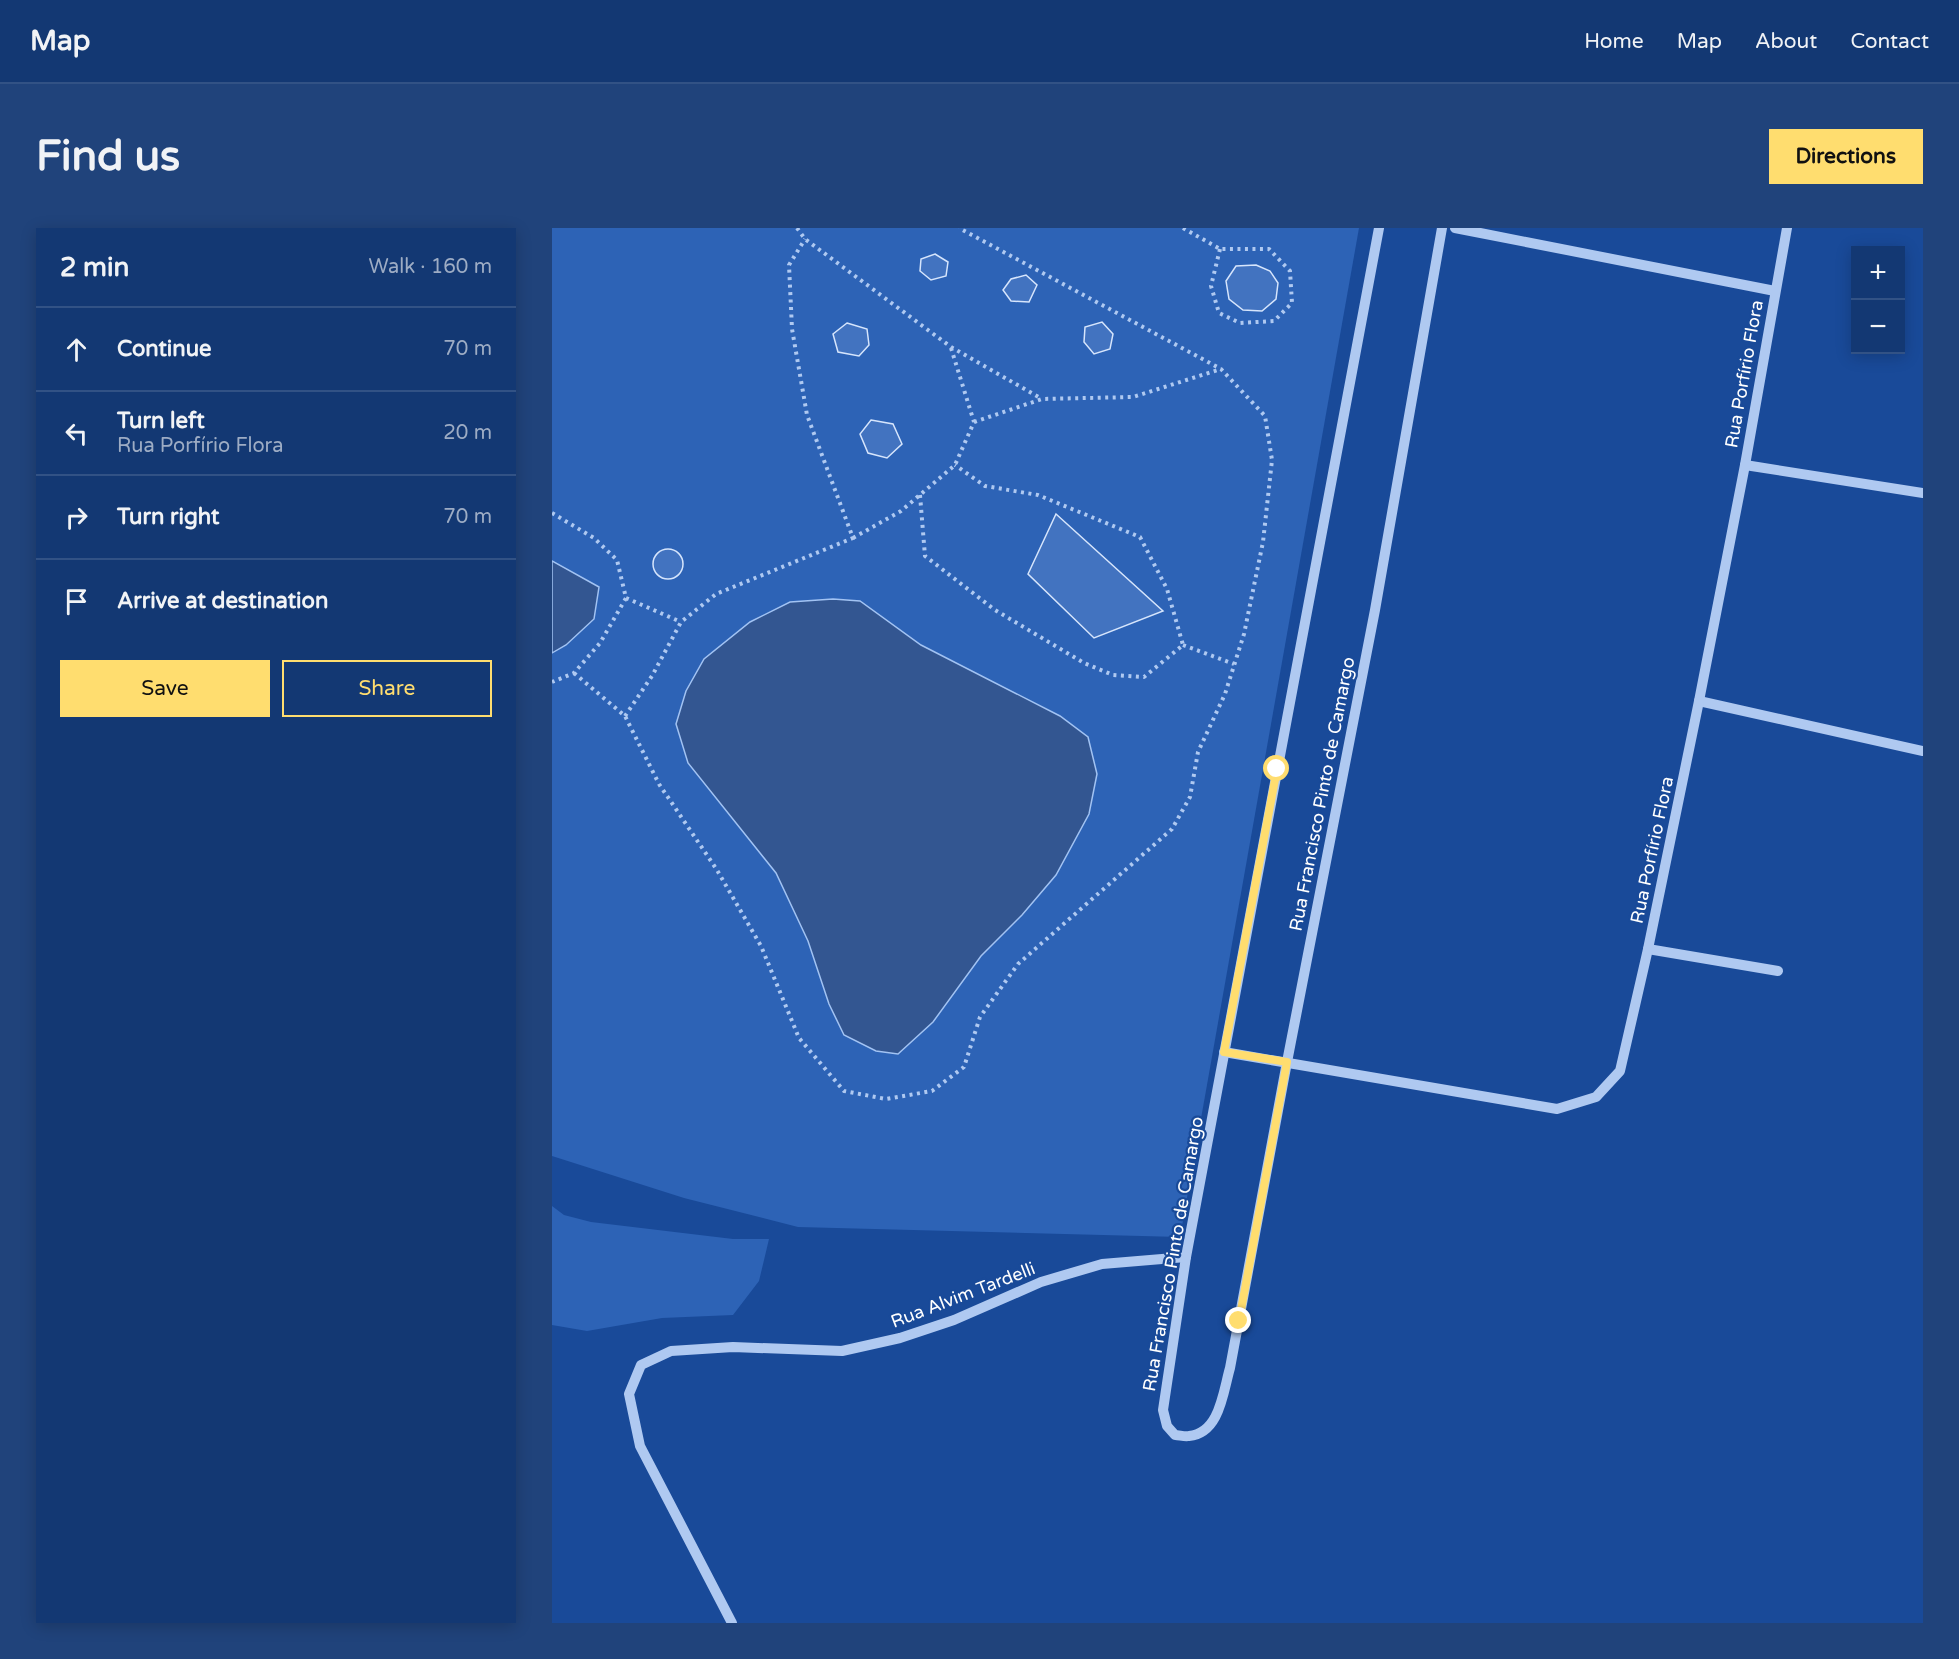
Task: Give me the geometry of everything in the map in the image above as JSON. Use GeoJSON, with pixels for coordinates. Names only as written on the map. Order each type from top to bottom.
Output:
{"type":"FeatureCollection","features":[{"type":"Feature","properties":{"kind":"street","name":"Rua Francisco Pinto de Camargo"},"geometry":{"type":"LineString","coordinates":[[1379,228],[1186,1257],[1163,1410],[1167,1426],[1175,1435],[1189,1437],[1206,1431],[1216,1417],[1230,1368],[1375,610],[1442,228]]}},
{"type":"Feature","properties":{"kind":"street"},"geometry":{"type":"LineString","coordinates":[[1455,228],[1775,291]]}},
{"type":"Feature","properties":{"kind":"street","name":"Rua Porfírio Flora"},"geometry":{"type":"LineString","coordinates":[[1224,1052],[1557,1109],[1596,1097],[1620,1071],[1648,949],[1699,701],[1745,465],[1786,228]]}},
{"type":"Feature","properties":{"kind":"street"},"geometry":{"type":"LineString","coordinates":[[1745,465],[1923,493]]}},
{"type":"Feature","properties":{"kind":"street"},"geometry":{"type":"LineString","coordinates":[[1699,701],[1923,751]]}},
{"type":"Feature","properties":{"kind":"street"},"geometry":{"type":"LineString","coordinates":[[1648,949],[1778,971]]}},
{"type":"Feature","properties":{"kind":"street","name":"Rua Alvim Tardelli"},"geometry":{"type":"LineString","coordinates":[[732,1623],[640,1446],[629,1394],[641,1365],[671,1351],[733,1347],[842,1351],[900,1338],[954,1320],[1041,1282],[1102,1264],[1186,1257]]}},
{"type":"Feature","properties":{"kind":"path"},"geometry":{"type":"LineString","coordinates":[[797,228],[805,239],[951,347],[1042,399]]}},
{"type":"Feature","properties":{"kind":"path"},"geometry":{"type":"LineString","coordinates":[[574,672],[625,716],[659,784],[717,870],[761,946],[799,1038],[844,1091],[886,1099],[932,1091],[964,1068],[980,1017],[1018,964],[1172,829],[1190,797],[1198,752],[1225,693],[1244,634],[1263,542],[1272,460],[1265,416],[1221,369],[959,228]]}},
{"type":"Feature","properties":{"kind":"path"},"geometry":{"type":"LineString","coordinates":[[1183,228],[1220,249],[1269,249],[1290,271],[1292,303],[1274,321],[1240,323],[1219,313],[1211,286],[1220,249]]}},
{"type":"Feature","properties":{"kind":"path"},"geometry":{"type":"LineString","coordinates":[[805,239],[789,265],[792,329],[807,415],[853,538]]}},
{"type":"Feature","properties":{"kind":"path"},"geometry":{"type":"LineString","coordinates":[[625,716],[652,676],[681,622],[716,594],[853,538],[901,511],[955,465],[974,423],[951,347]]}},
{"type":"Feature","properties":{"kind":"path"},"geometry":{"type":"LineString","coordinates":[[974,423],[1042,399],[1133,397],[1221,369]]}},
{"type":"Feature","properties":{"kind":"path"},"geometry":{"type":"LineString","coordinates":[[955,465],[985,486],[1038,495],[1140,537],[1167,589],[1183,645]]}},
{"type":"Feature","properties":{"kind":"path"},"geometry":{"type":"LineString","coordinates":[[920,495],[925,556],[995,610],[1084,663],[1113,675],[1144,677],[1183,645]]}},
{"type":"Feature","properties":{"kind":"path"},"geometry":{"type":"LineString","coordinates":[[552,513],[594,538],[617,560],[626,598],[600,643],[574,672],[552,682]]}},
{"type":"Feature","properties":{"kind":"path"},"geometry":{"type":"LineString","coordinates":[[626,598],[681,622]]}},
{"type":"Feature","properties":{"kind":"path"},"geometry":{"type":"LineString","coordinates":[[1183,645],[1234,664]]}},
{"type":"Feature","properties":{"kind":"shaded area"},"geometry":{"type":"Polygon","coordinates":[[[552,228],[1359,228],[1180,1237],[798,1227],[684,1198],[552,1156],[552,228]]]}},
{"type":"Feature","properties":{"kind":"shaded area"},"geometry":{"type":"Polygon","coordinates":[[[552,561],[599,587],[594,619],[566,645],[552,653],[552,561]]]}},
{"type":"Feature","properties":{"kind":"shaded area"},"geometry":{"type":"Polygon","coordinates":[[[833,599],[860,601],[921,645],[1060,716],[1088,737],[1097,774],[1089,814],[1056,875],[1022,915],[981,956],[933,1022],[898,1054],[876,1051],[844,1035],[829,1004],[808,941],[776,873],[688,763],[676,724],[686,691],[704,659],[750,622],[790,602],[833,599]]]}},
{"type":"Feature","properties":{"kind":"shaded area"},"geometry":{"type":"Polygon","coordinates":[[[552,1206],[564,1215],[591,1222],[733,1239],[769,1239],[759,1281],[733,1315],[662,1318],[587,1331],[552,1325],[552,1206]]]}},
{"type":"Feature","properties":{"kind":"building"},"geometry":{"type":"Polygon","coordinates":[[[935,254],[948,262],[946,276],[931,280],[920,271],[921,259],[935,254]]]}},
{"type":"Feature","properties":{"kind":"building"},"geometry":{"type":"Polygon","coordinates":[[[1256,265],[1270,271],[1278,283],[1276,299],[1262,311],[1243,310],[1229,299],[1226,281],[1236,266],[1256,265]]]}},
{"type":"Feature","properties":{"kind":"building"},"geometry":{"type":"Polygon","coordinates":[[[1026,275],[1037,285],[1029,302],[1011,301],[1003,290],[1011,279],[1026,275]]]}},
{"type":"Feature","properties":{"kind":"building"},"geometry":{"type":"Polygon","coordinates":[[[1102,322],[1113,334],[1110,349],[1094,354],[1084,342],[1085,327],[1102,322]]]}},
{"type":"Feature","properties":{"kind":"building"},"geometry":{"type":"Polygon","coordinates":[[[847,323],[867,329],[869,345],[859,356],[838,352],[833,334],[847,323]]]}},
{"type":"Feature","properties":{"kind":"building"},"geometry":{"type":"Polygon","coordinates":[[[871,420],[893,424],[902,444],[887,458],[868,453],[860,434],[871,420]]]}},
{"type":"Feature","properties":{"kind":"building"},"geometry":{"type":"Polygon","coordinates":[[[1056,514],[1163,611],[1094,638],[1028,574],[1056,514]]]}},
{"type":"Feature","properties":{"kind":"building"},"geometry":{"type":"Polygon","coordinates":[[[668,549],[679,553],[683,564],[679,575],[668,579],[657,575],[653,564],[657,553],[668,549]]]}},
{"type":"Feature","properties":{"kind":"route"},"geometry":{"type":"LineString","coordinates":[[1239,1321],[1287,1062],[1224,1052],[1277,769]]}}]}
